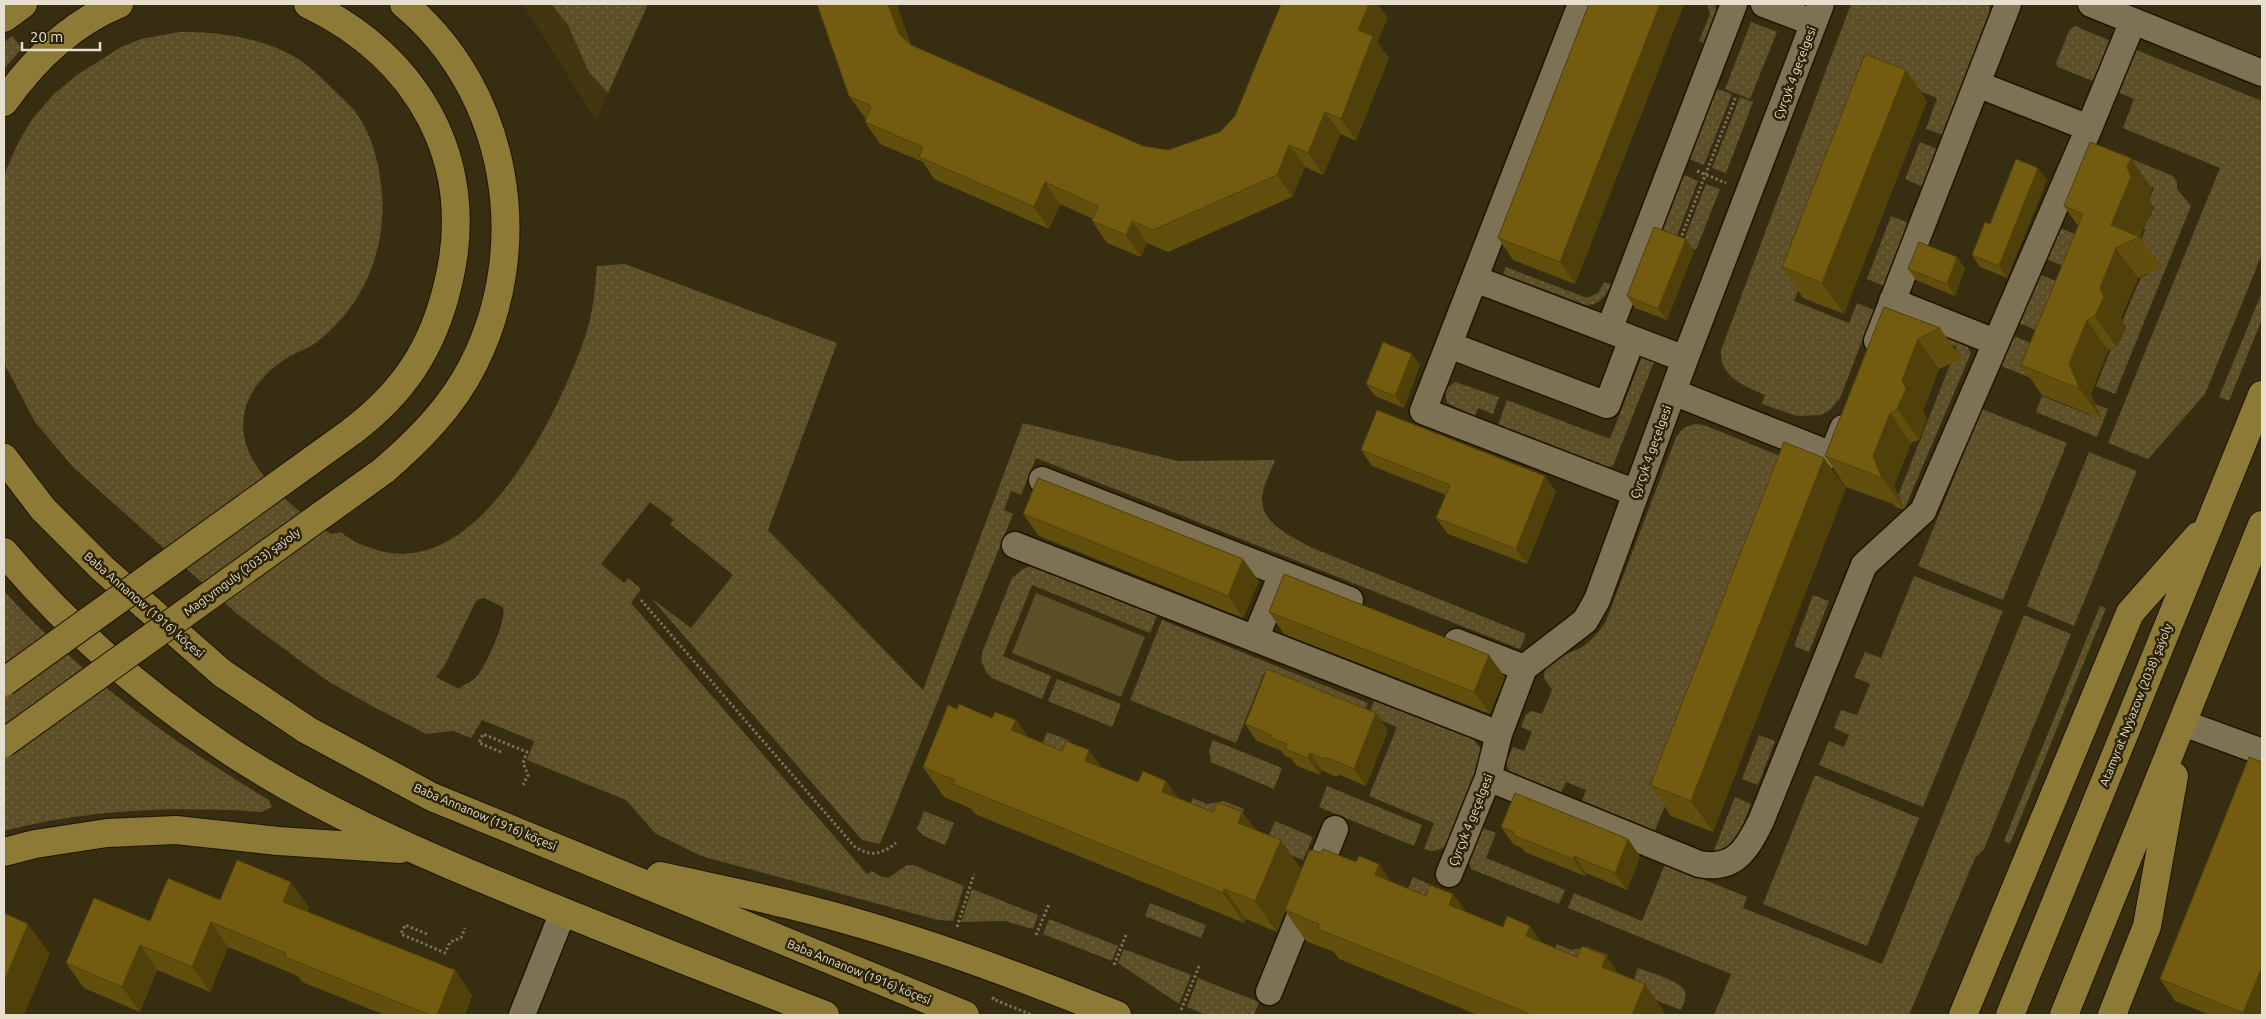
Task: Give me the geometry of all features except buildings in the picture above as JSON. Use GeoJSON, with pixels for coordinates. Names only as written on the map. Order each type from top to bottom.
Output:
{"type":"FeatureCollection","features":[{"type":"Feature","properties":{"kind":"main road"},"geometry":{"type":"LineString","coordinates":[[4,18],[23,4]]}},
{"type":"Feature","properties":{"kind":"main road"},"geometry":{"type":"LineString","coordinates":[[4,102],[33,66],[55,44],[84,23],[119,4]]}},
{"type":"Feature","properties":{"kind":"main road"},"geometry":{"type":"LineString","coordinates":[[4,682],[376,414],[399,389],[429,344],[439,319],[453,266],[457,234],[456,204],[452,175],[443,145],[432,118],[401,72],[382,51],[346,24],[308,4]]}},
{"type":"Feature","properties":{"kind":"main road","name":"Magtymguly (2033) şaýoly"},"geometry":{"type":"LineString","coordinates":[[4,743],[383,470],[409,448],[435,421],[456,394],[473,365],[495,308],[503,274],[505,208],[501,171],[485,118],[474,92],[448,50],[404,4]]}},
{"type":"Feature","properties":{"kind":"main road","name":"Atamyrat Nyýazow (2038) şaýoly"},"geometry":{"type":"LineString","coordinates":[[2010,1015],[2262,395]]}},
{"type":"Feature","properties":{"kind":"main road","name":"Baba Annanow (1916) köçesi"},"geometry":{"type":"LineString","coordinates":[[7,459],[74,543],[189,646],[254,696],[307,730],[432,797],[964,1015]]}},
{"type":"Feature","properties":{"kind":"main road"},"geometry":{"type":"LineString","coordinates":[[1963,1015],[2130,613],[2212,520]]}},
{"type":"Feature","properties":{"kind":"main road"},"geometry":{"type":"LineString","coordinates":[[2064,1015],[2262,525]]}},
{"type":"Feature","properties":{"kind":"main road"},"geometry":{"type":"LineString","coordinates":[[4,552],[71,625],[156,698],[224,747],[279,781],[410,849],[563,912],[825,1015]]}},
{"type":"Feature","properties":{"kind":"main road"},"geometry":{"type":"LineString","coordinates":[[2112,1015],[2147,926],[2183,723]]}},
{"type":"Feature","properties":{"kind":"main road"},"geometry":{"type":"LineString","coordinates":[[4,852],[35,844],[108,833],[176,830],[278,841],[410,849]]}},
{"type":"Feature","properties":{"kind":"main road"},"geometry":{"type":"LineString","coordinates":[[588,860],[791,905],[915,941],[1050,988],[1118,1015]]}},
{"type":"Feature","properties":{"kind":"street"},"geometry":{"type":"LineString","coordinates":[[1581,4],[1423,411],[1636,493]]}},
{"type":"Feature","properties":{"kind":"street"},"geometry":{"type":"LineString","coordinates":[[1449,345],[1607,405],[1620,335],[1674,162],[1734,4]]}},
{"type":"Feature","properties":{"kind":"street"},"geometry":{"type":"LineString","coordinates":[[1764,4],[1818,13]]}},
{"type":"Feature","properties":{"kind":"street"},"geometry":{"type":"LineString","coordinates":[[1868,364],[2008,4]]}},
{"type":"Feature","properties":{"kind":"street"},"geometry":{"type":"LineString","coordinates":[[2091,4],[2262,73]]}},
{"type":"Feature","properties":{"kind":"street","name":"Çyrçyk 4 geçelgesi"},"geometry":{"type":"LineString","coordinates":[[1449,874],[1488,778],[1499,734],[1524,668],[1585,621],[1596,600],[1685,360],[1818,13]]}},
{"type":"Feature","properties":{"kind":"street"},"geometry":{"type":"LineString","coordinates":[[1488,778],[1699,864],[1711,866],[1723,864],[1741,854],[1750,844],[1762,821],[1864,565],[1923,511],[2089,128],[2133,21]]}},
{"type":"Feature","properties":{"kind":"street"},"geometry":{"type":"LineString","coordinates":[[1977,84],[2089,128]]}},
{"type":"Feature","properties":{"kind":"street"},"geometry":{"type":"LineString","coordinates":[[1475,279],[1685,360]]}},
{"type":"Feature","properties":{"kind":"street"},"geometry":{"type":"LineString","coordinates":[[1892,300],[1995,342]]}},
{"type":"Feature","properties":{"kind":"street"},"geometry":{"type":"LineString","coordinates":[[1673,392],[1832,455],[1850,410]]}},
{"type":"Feature","properties":{"kind":"street"},"geometry":{"type":"LineString","coordinates":[[1042,480],[1372,609]]}},
{"type":"Feature","properties":{"kind":"street"},"geometry":{"type":"LineString","coordinates":[[1015,545],[1499,734]]}},
{"type":"Feature","properties":{"kind":"street"},"geometry":{"type":"LineString","coordinates":[[1256,639],[1282,574]]}},
{"type":"Feature","properties":{"kind":"street"},"geometry":{"type":"LineString","coordinates":[[1434,633],[1524,668]]}},
{"type":"Feature","properties":{"kind":"street"},"geometry":{"type":"LineString","coordinates":[[2183,723],[2262,752]]}},
{"type":"Feature","properties":{"kind":"street"},"geometry":{"type":"LineString","coordinates":[[1269,992],[1335,829]]}},
{"type":"Feature","properties":{"kind":"street"},"geometry":{"type":"LineString","coordinates":[[522,1015],[563,912]]}},
{"type":"Feature","properties":{"kind":"path"},"geometry":{"type":"LineString","coordinates":[[1679,243],[1736,96]]}},
{"type":"Feature","properties":{"kind":"path"},"geometry":{"type":"LineString","coordinates":[[1674,162],[1727,183]]}},
{"type":"Feature","properties":{"kind":"path"},"geometry":{"type":"LineString","coordinates":[[641,600],[854,846],[863,852],[872,854],[884,853],[896,843]]}},
{"type":"Feature","properties":{"kind":"path"},"geometry":{"type":"LineString","coordinates":[[501,752],[479,743],[483,734],[527,752],[523,763],[528,775],[523,785]]}},
{"type":"Feature","properties":{"kind":"path"},"geometry":{"type":"LineString","coordinates":[[957,927],[974,874]]}},
{"type":"Feature","properties":{"kind":"path"},"geometry":{"type":"LineString","coordinates":[[1036,935],[1049,904]]}},
{"type":"Feature","properties":{"kind":"path"},"geometry":{"type":"LineString","coordinates":[[426,934],[405,925],[401,934],[445,953],[450,942],[461,938],[465,928]]}},
{"type":"Feature","properties":{"kind":"path"},"geometry":{"type":"LineString","coordinates":[[1114,966],[1126,935]]}},
{"type":"Feature","properties":{"kind":"path"},"geometry":{"type":"LineString","coordinates":[[1181,1010],[1200,964]]}},
{"type":"Feature","properties":{"kind":"shaded area"},"geometry":{"type":"Polygon","coordinates":[[[522,4],[647,4],[596,121],[532,18],[522,4]]]}},
{"type":"Feature","properties":{"kind":"shaded area"},"geometry":{"type":"Polygon","coordinates":[[[551,4],[648,4],[608,93],[589,72],[568,25],[551,4]]]}},
{"type":"Feature","properties":{"kind":"shaded area"},"geometry":{"type":"Polygon","coordinates":[[[1707,4],[1715,4],[1716,12],[1705,43],[1699,41],[1710,14],[1707,4]]]}},
{"type":"Feature","properties":{"kind":"shaded area"},"geometry":{"type":"Polygon","coordinates":[[[1851,4],[1985,4],[1989,6],[1990,14],[1943,135],[1926,129],[1937,98],[1883,77],[1794,301],[1849,323],[1857,303],[1874,310],[1840,398],[1830,410],[1821,415],[1797,416],[1762,404],[1765,395],[1742,384],[1729,374],[1721,359],[1721,350],[1851,4]]]}},
{"type":"Feature","properties":{"kind":"shaded area"},"geometry":{"type":"Polygon","coordinates":[[[1751,22],[1777,32],[1750,99],[1725,89],[1751,22]]]}},
{"type":"Feature","properties":{"kind":"shaded area"},"geometry":{"type":"Polygon","coordinates":[[[2075,26],[2111,41],[2095,82],[2058,67],[2056,63],[2070,29],[2075,26]]]}},
{"type":"Feature","properties":{"kind":"shaded area"},"geometry":{"type":"Polygon","coordinates":[[[179,32],[224,34],[254,40],[282,50],[307,66],[350,106],[358,115],[369,136],[377,160],[383,206],[377,250],[371,271],[361,291],[335,326],[309,347],[283,360],[261,380],[250,396],[244,415],[244,433],[249,451],[258,468],[285,499],[331,534],[341,532],[353,541],[377,550],[414,553],[449,540],[481,516],[509,483],[535,446],[556,406],[573,369],[588,328],[597,266],[625,264],[837,343],[768,530],[923,690],[1023,423],[1178,461],[1275,460],[1265,484],[1262,498],[1266,515],[1278,528],[1310,547],[1526,634],[1520,649],[1036,458],[1021,495],[1011,491],[1004,510],[1013,514],[880,844],[862,840],[651,598],[691,628],[733,575],[670,524],[674,520],[650,502],[601,564],[624,583],[628,578],[641,589],[631,603],[867,874],[872,871],[888,878],[907,865],[913,865],[964,886],[953,921],[938,920],[701,856],[655,833],[626,800],[527,760],[534,741],[482,720],[471,738],[453,731],[426,734],[326,680],[236,613],[73,467],[35,422],[4,363],[4,175],[19,141],[33,118],[54,94],[77,75],[121,47],[141,39],[179,32]],[[484,598],[479,599],[475,603],[445,665],[436,677],[459,689],[476,677],[482,669],[499,632],[503,607],[484,598]]]}},
{"type":"Feature","properties":{"kind":"shaded area"},"geometry":{"type":"Polygon","coordinates":[[[12,36],[22,48],[4,69],[4,42],[12,36]]]}},
{"type":"Feature","properties":{"kind":"shaded area"},"geometry":{"type":"Polygon","coordinates":[[[2134,49],[2262,101],[2262,254],[2205,394],[2148,459],[2108,443],[2220,168],[2123,128],[2134,99],[2116,91],[2134,49]]]}},
{"type":"Feature","properties":{"kind":"shaded area"},"geometry":{"type":"Polygon","coordinates":[[[1717,89],[1732,94],[1704,165],[1689,159],[1717,89]]]}},
{"type":"Feature","properties":{"kind":"shaded area"},"geometry":{"type":"Polygon","coordinates":[[[1740,97],[1753,102],[1726,173],[1712,168],[1740,97]]]}},
{"type":"Feature","properties":{"kind":"shaded area"},"geometry":{"type":"Polygon","coordinates":[[[1920,142],[1937,149],[1923,187],[1905,179],[1920,142]]]}},
{"type":"Feature","properties":{"kind":"shaded area"},"geometry":{"type":"Polygon","coordinates":[[[2093,143],[2173,176],[2177,182],[2177,189],[2191,206],[2115,394],[2096,386],[2111,349],[2117,347],[2126,327],[2122,322],[2141,277],[2147,275],[2151,266],[2141,240],[2145,230],[2142,225],[2144,219],[2150,217],[2154,207],[2149,200],[2154,188],[2111,171],[2093,143]]]}},
{"type":"Feature","properties":{"kind":"shaded area"},"geometry":{"type":"Polygon","coordinates":[[[1684,175],[1698,181],[1675,241],[1660,236],[1684,175]]]}},
{"type":"Feature","properties":{"kind":"shaded area"},"geometry":{"type":"Polygon","coordinates":[[[1706,184],[1720,189],[1696,250],[1682,245],[1706,184]]]}},
{"type":"Feature","properties":{"kind":"shaded area"},"geometry":{"type":"Polygon","coordinates":[[[1891,216],[1909,223],[1884,286],[1867,279],[1891,216]]]}},
{"type":"Feature","properties":{"kind":"shaded area"},"geometry":{"type":"Polygon","coordinates":[[[2055,226],[2102,245],[2089,277],[2042,257],[2055,226]]]}},
{"type":"Feature","properties":{"kind":"shaded area"},"geometry":{"type":"Polygon","coordinates":[[[1506,267],[1587,298],[1598,293],[1604,282],[1611,284],[1599,302],[1586,305],[1503,274],[1506,267]]]}},
{"type":"Feature","properties":{"kind":"shaded area"},"geometry":{"type":"Polygon","coordinates":[[[2036,273],[2083,292],[2063,341],[2016,322],[2036,273]]]}},
{"type":"Feature","properties":{"kind":"shaded area"},"geometry":{"type":"Polygon","coordinates":[[[2262,292],[2262,319],[2229,401],[2219,397],[2262,292]]]}},
{"type":"Feature","properties":{"kind":"shaded area"},"geometry":{"type":"Polygon","coordinates":[[[1904,318],[1966,344],[1971,353],[1904,510],[1894,506],[1957,347],[1902,325],[1904,318]]]}},
{"type":"Feature","properties":{"kind":"shaded area"},"geometry":{"type":"Polygon","coordinates":[[[2011,335],[2058,354],[2046,384],[1999,365],[2011,335]]]}},
{"type":"Feature","properties":{"kind":"shaded area"},"geometry":{"type":"Polygon","coordinates":[[[1643,354],[1655,359],[1613,466],[1607,467],[1498,425],[1507,400],[1610,439],[1643,354]]]}},
{"type":"Feature","properties":{"kind":"shaded area"},"geometry":{"type":"Polygon","coordinates":[[[1455,382],[1499,397],[1493,414],[1478,408],[1475,416],[1447,403],[1445,390],[1455,382]]]}},
{"type":"Feature","properties":{"kind":"shaded area"},"geometry":{"type":"Polygon","coordinates":[[[2042,396],[2090,415],[2095,404],[2108,409],[2097,437],[2036,412],[2042,396]]]}},
{"type":"Feature","properties":{"kind":"shaded area"},"geometry":{"type":"Polygon","coordinates":[[[1982,409],[2067,443],[2003,600],[1918,566],[1982,409]]]}},
{"type":"Feature","properties":{"kind":"shaded area"},"geometry":{"type":"Polygon","coordinates":[[[1696,424],[1704,425],[1802,465],[1654,833],[1581,803],[1586,790],[1566,782],[1560,795],[1510,773],[1506,762],[1513,747],[1524,751],[1532,732],[1521,727],[1526,714],[1532,711],[1542,714],[1552,690],[1544,678],[1548,666],[1557,658],[1586,644],[1606,621],[1675,440],[1683,429],[1696,424]]]}},
{"type":"Feature","properties":{"kind":"shaded area"},"geometry":{"type":"Polygon","coordinates":[[[2089,452],[2137,471],[2074,626],[2027,606],[2089,452]]]}},
{"type":"Feature","properties":{"kind":"shaded area"},"geometry":{"type":"Polygon","coordinates":[[[1035,565],[1158,613],[1150,633],[1032,585],[1003,656],[1051,676],[1042,699],[992,678],[986,672],[981,660],[983,650],[1012,578],[1023,569],[1035,565]]]}},
{"type":"Feature","properties":{"kind":"shaded area"},"geometry":{"type":"Polygon","coordinates":[[[1914,576],[2003,611],[1923,807],[1819,765],[1829,741],[1844,747],[1849,735],[1834,728],[1841,710],[1857,715],[1870,684],[1854,677],[1865,652],[1881,658],[1914,576]]]}},
{"type":"Feature","properties":{"kind":"shaded area"},"geometry":{"type":"Polygon","coordinates":[[[4,591],[64,651],[129,706],[198,755],[269,800],[272,807],[261,812],[196,809],[131,811],[68,818],[4,831],[4,591]]]}},
{"type":"Feature","properties":{"kind":"shaded area"},"geometry":{"type":"Polygon","coordinates":[[[1036,593],[1145,637],[1121,697],[1012,653],[1036,593]]]}},
{"type":"Feature","properties":{"kind":"shaded area"},"geometry":{"type":"Polygon","coordinates":[[[1813,595],[1829,601],[1809,652],[1794,646],[1813,595]]]}},
{"type":"Feature","properties":{"kind":"shaded area"},"geometry":{"type":"Polygon","coordinates":[[[2100,606],[2106,608],[2010,844],[2004,841],[2100,606]]]}},
{"type":"Feature","properties":{"kind":"shaded area"},"geometry":{"type":"Polygon","coordinates":[[[2024,615],[2071,634],[1984,849],[1975,858],[1909,1015],[1714,1015],[1731,974],[1568,908],[1574,893],[1642,921],[1665,864],[1747,897],[1743,908],[1882,964],[2024,615]]]}},
{"type":"Feature","properties":{"kind":"shaded area"},"geometry":{"type":"Polygon","coordinates":[[[1162,620],[1368,703],[1363,713],[1264,673],[1236,743],[1130,700],[1162,620]]]}},
{"type":"Feature","properties":{"kind":"shaded area"},"geometry":{"type":"Polygon","coordinates":[[[1057,679],[1121,704],[1112,727],[1048,701],[1057,679]]]}},
{"type":"Feature","properties":{"kind":"shaded area"},"geometry":{"type":"Polygon","coordinates":[[[1375,699],[1473,739],[1481,749],[1482,759],[1449,843],[1441,849],[1431,851],[1424,849],[1434,823],[1369,796],[1397,727],[1368,715],[1375,699]]]}},
{"type":"Feature","properties":{"kind":"shaded area"},"geometry":{"type":"Polygon","coordinates":[[[1047,732],[1068,740],[1075,751],[1038,754],[1047,732]]]}},
{"type":"Feature","properties":{"kind":"shaded area"},"geometry":{"type":"Polygon","coordinates":[[[1759,735],[1775,741],[1758,785],[1742,779],[1759,735]]]}},
{"type":"Feature","properties":{"kind":"shaded area"},"geometry":{"type":"Polygon","coordinates":[[[1213,740],[1282,768],[1274,789],[1211,762],[1209,751],[1213,740]]]}},
{"type":"Feature","properties":{"kind":"shaded area"},"geometry":{"type":"Polygon","coordinates":[[[1815,775],[1919,818],[1867,946],[1763,904],[1815,775]]]}},
{"type":"Feature","properties":{"kind":"shaded area"},"geometry":{"type":"Polygon","coordinates":[[[1327,786],[1422,825],[1414,846],[1319,807],[1327,786]]]}},
{"type":"Feature","properties":{"kind":"shaded area"},"geometry":{"type":"Polygon","coordinates":[[[1735,797],[1751,804],[1735,844],[1726,851],[1713,853],[1735,797]]]}},
{"type":"Feature","properties":{"kind":"shaded area"},"geometry":{"type":"Polygon","coordinates":[[[1193,798],[1207,804],[1224,801],[1244,809],[1235,830],[1188,811],[1193,798]]]}},
{"type":"Feature","properties":{"kind":"shaded area"},"geometry":{"type":"Polygon","coordinates":[[[924,811],[954,823],[945,845],[924,836],[917,829],[924,811]]]}},
{"type":"Feature","properties":{"kind":"shaded area"},"geometry":{"type":"Polygon","coordinates":[[[1275,821],[1313,837],[1303,860],[1265,845],[1275,821]]]}},
{"type":"Feature","properties":{"kind":"shaded area"},"geometry":{"type":"Polygon","coordinates":[[[1483,828],[1496,833],[1486,858],[1565,890],[1559,904],[1471,869],[1469,862],[1483,828]]]}},
{"type":"Feature","properties":{"kind":"shaded area"},"geometry":{"type":"Polygon","coordinates":[[[1413,877],[1434,886],[1442,897],[1404,898],[1413,877]]]}},
{"type":"Feature","properties":{"kind":"shaded area"},"geometry":{"type":"Polygon","coordinates":[[[972,889],[1038,915],[1033,929],[1005,921],[961,922],[972,889]]]}},
{"type":"Feature","properties":{"kind":"shaded area"},"geometry":{"type":"Polygon","coordinates":[[[1150,903],[1206,925],[1201,938],[1145,916],[1150,903]]]}},
{"type":"Feature","properties":{"kind":"shaded area"},"geometry":{"type":"Polygon","coordinates":[[[1049,919],[1118,946],[1112,961],[1043,934],[1049,919]]]}},
{"type":"Feature","properties":{"kind":"shaded area"},"geometry":{"type":"Polygon","coordinates":[[[1557,944],[1571,950],[1587,947],[1608,955],[1599,977],[1552,958],[1557,944]]]}},
{"type":"Feature","properties":{"kind":"shaded area"},"geometry":{"type":"Polygon","coordinates":[[[1124,949],[1191,975],[1179,1004],[1118,963],[1124,949]]]}},
{"type":"Feature","properties":{"kind":"shaded area"},"geometry":{"type":"Polygon","coordinates":[[[1638,968],[1664,977],[1682,987],[1686,996],[1681,1010],[1630,990],[1638,968]]]}},
{"type":"Feature","properties":{"kind":"shaded area"},"geometry":{"type":"Polygon","coordinates":[[[1198,978],[1259,1002],[1254,1015],[1207,1015],[1187,1007],[1198,978]]]}}]}
